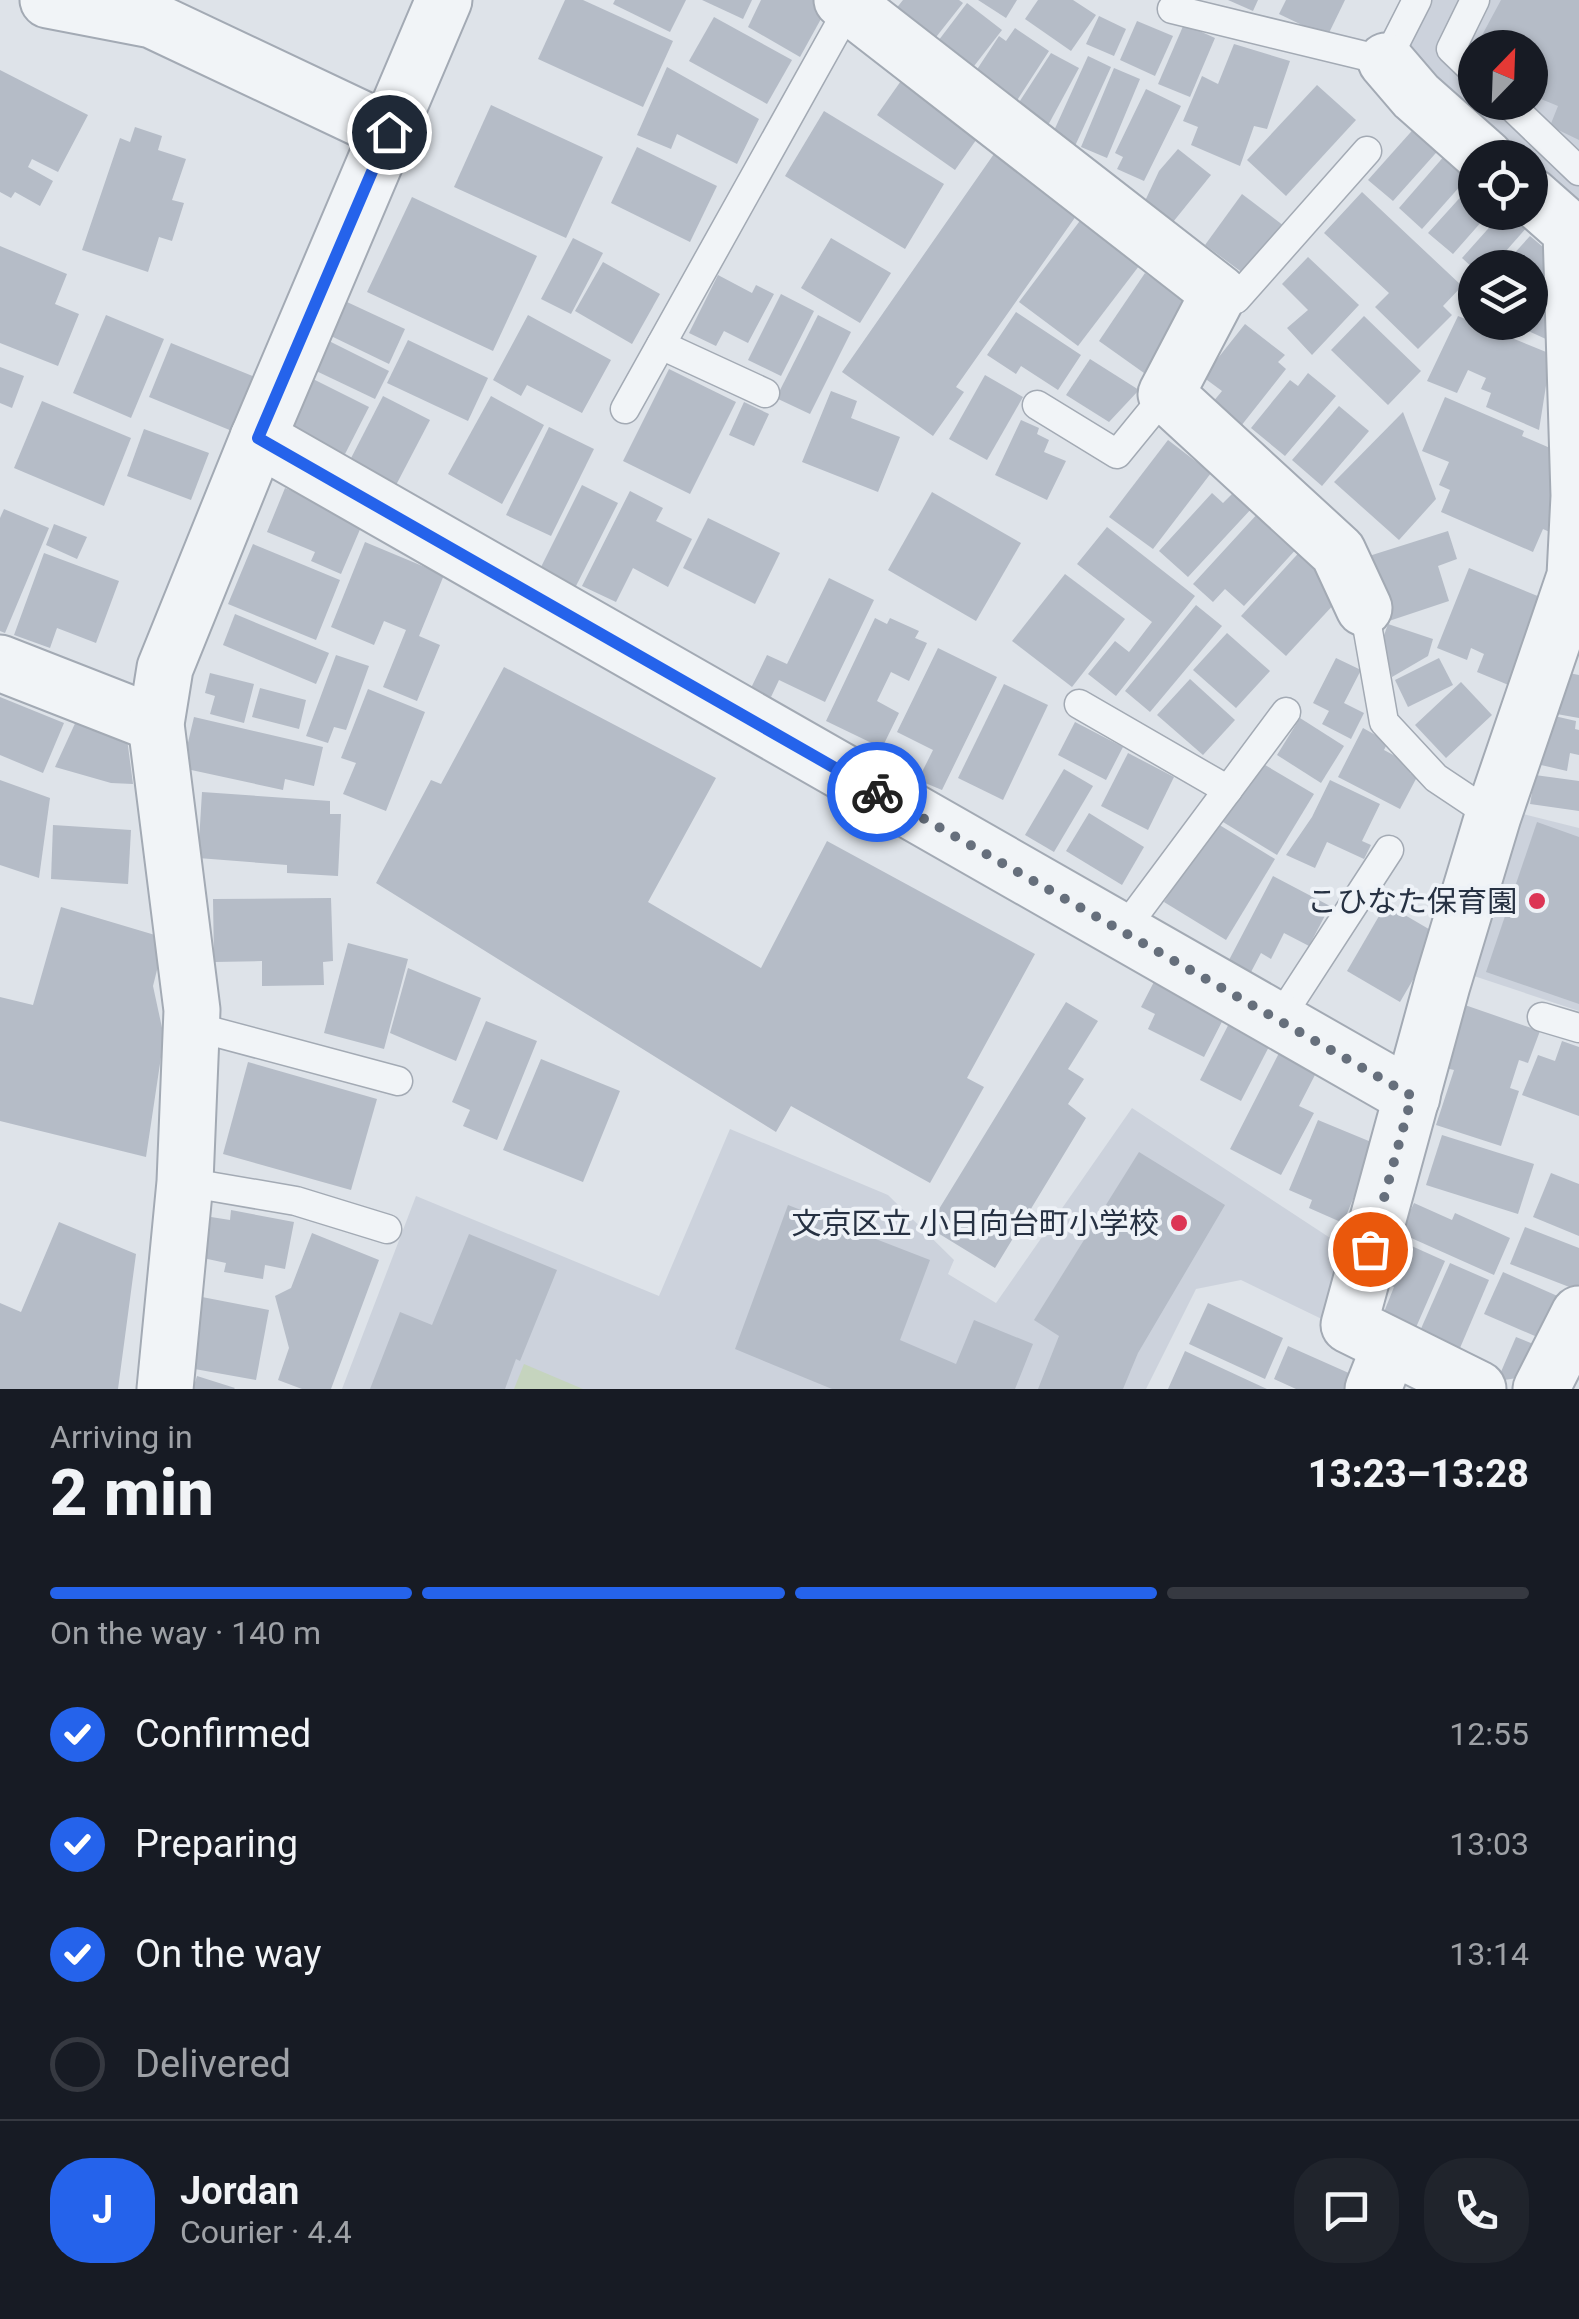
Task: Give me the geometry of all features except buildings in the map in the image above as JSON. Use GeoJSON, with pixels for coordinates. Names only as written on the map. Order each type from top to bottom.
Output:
{"type":"FeatureCollection","features":[{"type":"Feature","properties":{"kind":"street"},"geometry":{"type":"LineString","coordinates":[[48,0],[152,20],[389,132]]}},
{"type":"Feature","properties":{"kind":"street"},"geometry":{"type":"LineString","coordinates":[[165,1389],[185,1182],[192,1010],[156,724],[165,668],[444,0]]}},
{"type":"Feature","properties":{"kind":"street"},"geometry":{"type":"LineString","coordinates":[[846,3],[1220,293],[1166,394],[1338,552],[1364,608]]}},
{"type":"Feature","properties":{"kind":"street"},"geometry":{"type":"LineString","coordinates":[[1386,61],[1416,96],[1466,140]]}},
{"type":"Feature","properties":{"kind":"street"},"geometry":{"type":"LineString","coordinates":[[1478,1389],[1382,1368],[1349,1325],[1492,816],[1569,621],[1578,496],[1571,231],[1548,211]]}},
{"type":"Feature","properties":{"kind":"street"},"geometry":{"type":"LineString","coordinates":[[258,438],[1412,1096]]}},
{"type":"Feature","properties":{"kind":"street"},"geometry":{"type":"LineString","coordinates":[[0,663],[156,724]]}},
{"type":"Feature","properties":{"kind":"street"},"geometry":{"type":"LineString","coordinates":[[1541,1389],[1579,1314]]}},
{"type":"Feature","properties":{"kind":"lane"},"geometry":{"type":"LineString","coordinates":[[1172,8],[1386,61],[1417,0]]}},
{"type":"Feature","properties":{"kind":"lane"},"geometry":{"type":"LineString","coordinates":[[1460,30],[1475,0]]}},
{"type":"Feature","properties":{"kind":"lane"},"geometry":{"type":"LineString","coordinates":[[625,409],[846,3]]}},
{"type":"Feature","properties":{"kind":"lane"},"geometry":{"type":"LineString","coordinates":[[1458,35],[1451,49],[1458,56]]}},
{"type":"Feature","properties":{"kind":"lane"},"geometry":{"type":"LineString","coordinates":[[1526,120],[1579,171]]}},
{"type":"Feature","properties":{"kind":"lane"},"geometry":{"type":"LineString","coordinates":[[1220,293],[1236,299],[1367,151]]}},
{"type":"Feature","properties":{"kind":"lane"},"geometry":{"type":"LineString","coordinates":[[661,345],[766,393]]}},
{"type":"Feature","properties":{"kind":"lane"},"geometry":{"type":"LineString","coordinates":[[1037,405],[1117,454],[1166,394]]}},
{"type":"Feature","properties":{"kind":"lane"},"geometry":{"type":"LineString","coordinates":[[1364,608],[1384,722],[1436,778],[1492,816]]}},
{"type":"Feature","properties":{"kind":"lane"},"geometry":{"type":"LineString","coordinates":[[1079,704],[1228,790]]}},
{"type":"Feature","properties":{"kind":"lane"},"geometry":{"type":"LineString","coordinates":[[1122,932],[1286,712]]}},
{"type":"Feature","properties":{"kind":"lane"},"geometry":{"type":"LineString","coordinates":[[1278,1020],[1390,850]]}},
{"type":"Feature","properties":{"kind":"lane"},"geometry":{"type":"LineString","coordinates":[[1542,1017],[1579,1028]]}},
{"type":"Feature","properties":{"kind":"lane"},"geometry":{"type":"LineString","coordinates":[[192,1026],[398,1081]]}},
{"type":"Feature","properties":{"kind":"lane"},"geometry":{"type":"LineString","coordinates":[[185,1182],[296,1201],[387,1229]]}},
{"type":"Feature","properties":{"kind":"shaded area"},"geometry":{"type":"Polygon","coordinates":[[[1426,0],[1579,0],[1579,215],[1548,186],[1548,140],[1500,140],[1479,120],[1548,120],[1548,30],[1458,30],[1458,101],[1402,48],[1426,0]]]}},
{"type":"Feature","properties":{"kind":"shaded area","name":"こひなた保育園"},"geometry":{"type":"Polygon","coordinates":[[[1523,814],[1579,828],[1579,1011],[1471,975],[1523,814]]]}},
{"type":"Feature","properties":{"kind":"shaded area","name":"文京区立 小日向台町小学校"},"geometry":{"type":"Polygon","coordinates":[[[1132,1108],[1347,1249],[1328,1322],[1241,1280],[1196,1289],[1146,1389],[342,1389],[416,1196],[659,1296],[730,1129],[888,1195],[954,1260],[948,1274],[996,1303],[1132,1108]]]}},
{"type":"Feature","properties":{"kind":"green space"},"geometry":{"type":"Polygon","coordinates":[[[524,1364],[583,1389],[514,1389],[524,1364]]]}},
{"type":"Feature","properties":{"kind":"way so far"},"geometry":{"type":"LineString","coordinates":[[877,792],[1412,1096],[1370,1249]]}},
{"type":"Feature","properties":{"kind":"place","name":"こひなた保育園"},"geometry":{"type":"Point","coordinates":[1537,901]}},
{"type":"Feature","properties":{"kind":"place","name":"文京区立 小日向台町小学校"},"geometry":{"type":"Point","coordinates":[1179,1223]}},
{"type":"Feature","properties":{"kind":"route"},"geometry":{"type":"LineString","coordinates":[[389,132],[258,438],[877,792]]}}]}
